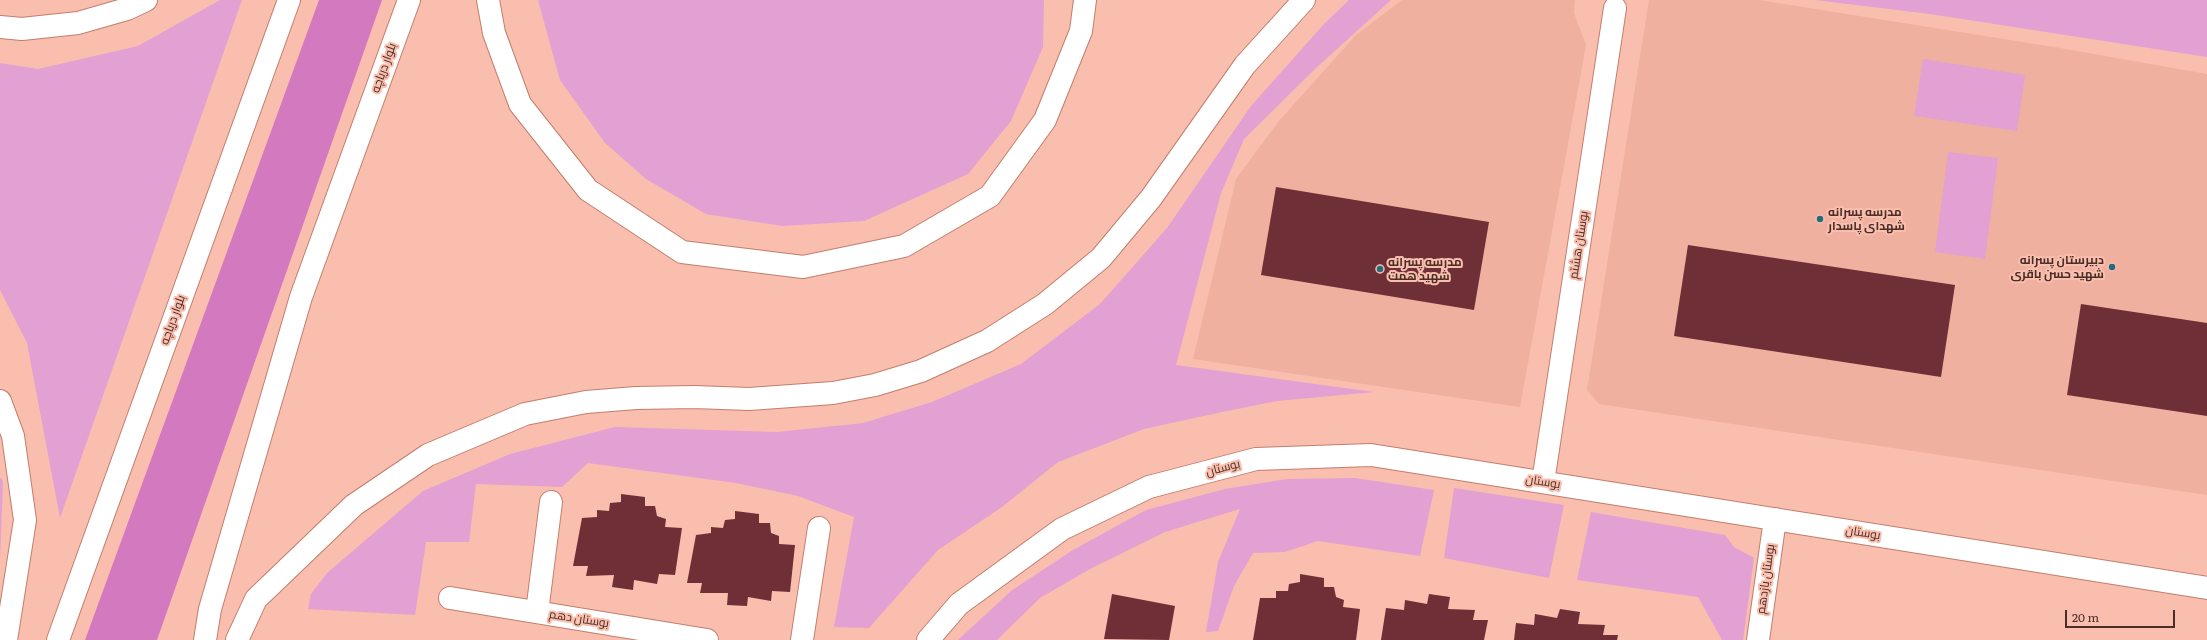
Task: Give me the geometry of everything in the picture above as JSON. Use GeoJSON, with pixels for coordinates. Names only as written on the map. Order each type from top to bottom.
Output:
{"type":"FeatureCollection","features":[{"type":"Feature","properties":{"kind":"main road"},"geometry":{"type":"LineString","coordinates":[[0,27],[22,29],[78,23],[127,9],[146,0]]}},
{"type":"Feature","properties":{"kind":"main road","name":"بلوار دریاچه"},"geometry":{"type":"LineString","coordinates":[[58,640],[289,0]]}},
{"type":"Feature","properties":{"kind":"main road","name":"بلوار دریاچه"},"geometry":{"type":"LineString","coordinates":[[204,640],[210,609],[301,297],[409,0]]}},
{"type":"Feature","properties":{"kind":"main road"},"geometry":{"type":"LineString","coordinates":[[488,0],[494,33],[520,104],[588,190],[682,252],[802,267],[904,246],[990,196],[1045,120],[1081,31],[1084,0]]}},
{"type":"Feature","properties":{"kind":"main road"},"geometry":{"type":"LineString","coordinates":[[237,640],[256,600],[354,505],[428,455],[525,414],[586,402],[636,398],[694,396],[749,399],[833,393],[875,385],[921,370],[987,341],[1045,304],[1101,258],[1151,198],[1245,65],[1304,0]]}},
{"type":"Feature","properties":{"kind":"main road","name":"بوستان هشتم"},"geometry":{"type":"LineString","coordinates":[[1543,482],[1615,8]]}},
{"type":"Feature","properties":{"kind":"main road"},"geometry":{"type":"LineString","coordinates":[[0,401],[13,436],[26,520],[6,640]]}},
{"type":"Feature","properties":{"kind":"main road","name":"بوستان"},"geometry":{"type":"LineString","coordinates":[[928,640],[959,604],[1062,529],[1149,487],[1256,459],[1371,454],[2207,588]]}},
{"type":"Feature","properties":{"kind":"main road"},"geometry":{"type":"LineString","coordinates":[[538,612],[551,502]]}},
{"type":"Feature","properties":{"kind":"main road","name":"بوستان یازدهم"},"geometry":{"type":"LineString","coordinates":[[1758,640],[1775,519]]}},
{"type":"Feature","properties":{"kind":"main road"},"geometry":{"type":"LineString","coordinates":[[802,640],[819,528]]}},
{"type":"Feature","properties":{"kind":"main road","name":"بوستان دهم"},"geometry":{"type":"LineString","coordinates":[[450,598],[707,640]]}},
{"type":"Feature","properties":{"kind":"shaded area"},"geometry":{"type":"Polygon","coordinates":[[[220,0],[242,0],[60,518],[27,343],[0,290],[0,63],[38,69],[138,46],[220,0]]]}},
{"type":"Feature","properties":{"kind":"shaded area"},"geometry":{"type":"Polygon","coordinates":[[[319,0],[382,0],[157,640],[85,640],[319,0]]]}},
{"type":"Feature","properties":{"kind":"shaded area"},"geometry":{"type":"Polygon","coordinates":[[[538,0],[1044,0],[1043,47],[1011,121],[968,174],[864,221],[782,226],[706,214],[646,179],[605,143],[560,80],[538,0]]]}},
{"type":"Feature","properties":{"kind":"shaded area"},"geometry":{"type":"Polygon","coordinates":[[[1349,0],[1391,0],[1316,68],[1244,139],[1221,193],[1176,365],[1374,392],[1277,401],[1144,429],[1058,462],[1002,507],[938,550],[869,628],[834,627],[854,517],[798,496],[736,483],[588,463],[562,487],[476,484],[469,542],[426,542],[415,615],[308,609],[311,594],[327,573],[423,491],[510,454],[615,427],[777,432],[863,423],[932,402],[1021,364],[1100,304],[1167,228],[1251,106],[1324,24],[1349,0]]]}},
{"type":"Feature","properties":{"kind":"shaded area","name":"مدرسه پسرانه شهید همت"},"geometry":{"type":"Polygon","coordinates":[[[1402,0],[1575,0],[1574,13],[1586,45],[1520,407],[1193,359],[1236,179],[1278,122],[1356,35],[1402,0]]]}},
{"type":"Feature","properties":{"kind":"shaded area","name":"مدرسه پسرانه شهدای پاسدار"},"geometry":{"type":"Polygon","coordinates":[[[1649,0],[1759,0],[2060,48],[2207,74],[2207,495],[1599,404],[1587,390],[1649,0]]]}},
{"type":"Feature","properties":{"kind":"shaded area"},"geometry":{"type":"Polygon","coordinates":[[[1815,0],[2207,0],[2207,57],[1930,14],[1815,0]]]}},
{"type":"Feature","properties":{"kind":"shaded area"},"geometry":{"type":"Polygon","coordinates":[[[1923,59],[2025,75],[2017,131],[1914,116],[1923,59]]]}},
{"type":"Feature","properties":{"kind":"shaded area"},"geometry":{"type":"Polygon","coordinates":[[[1948,152],[1998,158],[1985,259],[1935,252],[1948,152]]]}},
{"type":"Feature","properties":{"kind":"shaded area"},"geometry":{"type":"Polygon","coordinates":[[[0,477],[3,482],[0,560],[0,477]]]}},
{"type":"Feature","properties":{"kind":"shaded area"},"geometry":{"type":"Polygon","coordinates":[[[1355,478],[1434,490],[1420,556],[1318,541],[1285,552],[1253,553],[1234,586],[1218,631],[1206,632],[1218,562],[1240,509],[1165,532],[1090,569],[1040,598],[997,640],[958,640],[1011,591],[1073,550],[1146,510],[1225,489],[1287,479],[1355,478]]]}},
{"type":"Feature","properties":{"kind":"shaded area"},"geometry":{"type":"Polygon","coordinates":[[[1454,488],[1564,505],[1549,578],[1444,558],[1454,488]]]}},
{"type":"Feature","properties":{"kind":"shaded area"},"geometry":{"type":"Polygon","coordinates":[[[1591,512],[1725,535],[1734,547],[1754,558],[1743,640],[1722,640],[1698,597],[1577,580],[1591,512]]]}},
{"type":"Feature","properties":{"kind":"building"},"geometry":{"type":"Polygon","coordinates":[[[1276,187],[1489,222],[1474,310],[1261,275],[1276,187]]]}},
{"type":"Feature","properties":{"kind":"building"},"geometry":{"type":"Polygon","coordinates":[[[1688,245],[1955,285],[1941,377],[1674,336],[1688,245]]]}},
{"type":"Feature","properties":{"kind":"building"},"geometry":{"type":"Polygon","coordinates":[[[2081,304],[2207,323],[2207,416],[2067,395],[2081,304]]]}},
{"type":"Feature","properties":{"kind":"building"},"geometry":{"type":"Polygon","coordinates":[[[621,494],[645,497],[645,506],[655,506],[657,516],[666,519],[665,527],[682,528],[675,575],[659,574],[657,584],[634,580],[633,590],[612,587],[614,575],[586,576],[588,566],[573,566],[582,518],[597,517],[597,510],[609,511],[610,503],[621,502],[621,494]]]}},
{"type":"Feature","properties":{"kind":"building"},"geometry":{"type":"Polygon","coordinates":[[[735,511],[759,514],[759,523],[770,523],[771,533],[779,536],[779,544],[795,545],[790,592],[772,591],[771,601],[748,597],[747,606],[727,605],[728,593],[700,593],[702,583],[687,583],[696,535],[711,533],[711,527],[723,528],[725,520],[735,519],[735,511]]]}},
{"type":"Feature","properties":{"kind":"building"},"geometry":{"type":"Polygon","coordinates":[[[1300,574],[1324,578],[1324,587],[1334,587],[1336,597],[1344,600],[1343,607],[1360,609],[1356,640],[1253,640],[1260,598],[1276,598],[1276,591],[1288,591],[1289,584],[1300,582],[1300,574]]]}},
{"type":"Feature","properties":{"kind":"building"},"geometry":{"type":"Polygon","coordinates":[[[1112,594],[1175,606],[1169,640],[1104,639],[1112,594]]]}},
{"type":"Feature","properties":{"kind":"building"},"geometry":{"type":"Polygon","coordinates":[[[1429,594],[1450,597],[1448,609],[1475,610],[1473,620],[1488,620],[1484,640],[1381,640],[1386,608],[1404,610],[1405,600],[1427,604],[1429,594]]]}},
{"type":"Feature","properties":{"kind":"building"},"geometry":{"type":"Polygon","coordinates":[[[1560,609],[1580,612],[1578,624],[1605,625],[1603,635],[1618,635],[1617,640],[1514,640],[1516,623],[1534,625],[1535,614],[1557,618],[1560,609]]]}},
{"type":"Feature","properties":{"kind":"place","name":"مدرسه پسرانه شهدای پاسدار"},"geometry":{"type":"Point","coordinates":[1820,219]}},
{"type":"Feature","properties":{"kind":"place","name":"دبیرستان پسرانه شهید حسن باقری"},"geometry":{"type":"Point","coordinates":[2112,267]}},
{"type":"Feature","properties":{"kind":"place","name":"مدرسه پسرانه شهید همت"},"geometry":{"type":"Point","coordinates":[1380,269]}}]}
